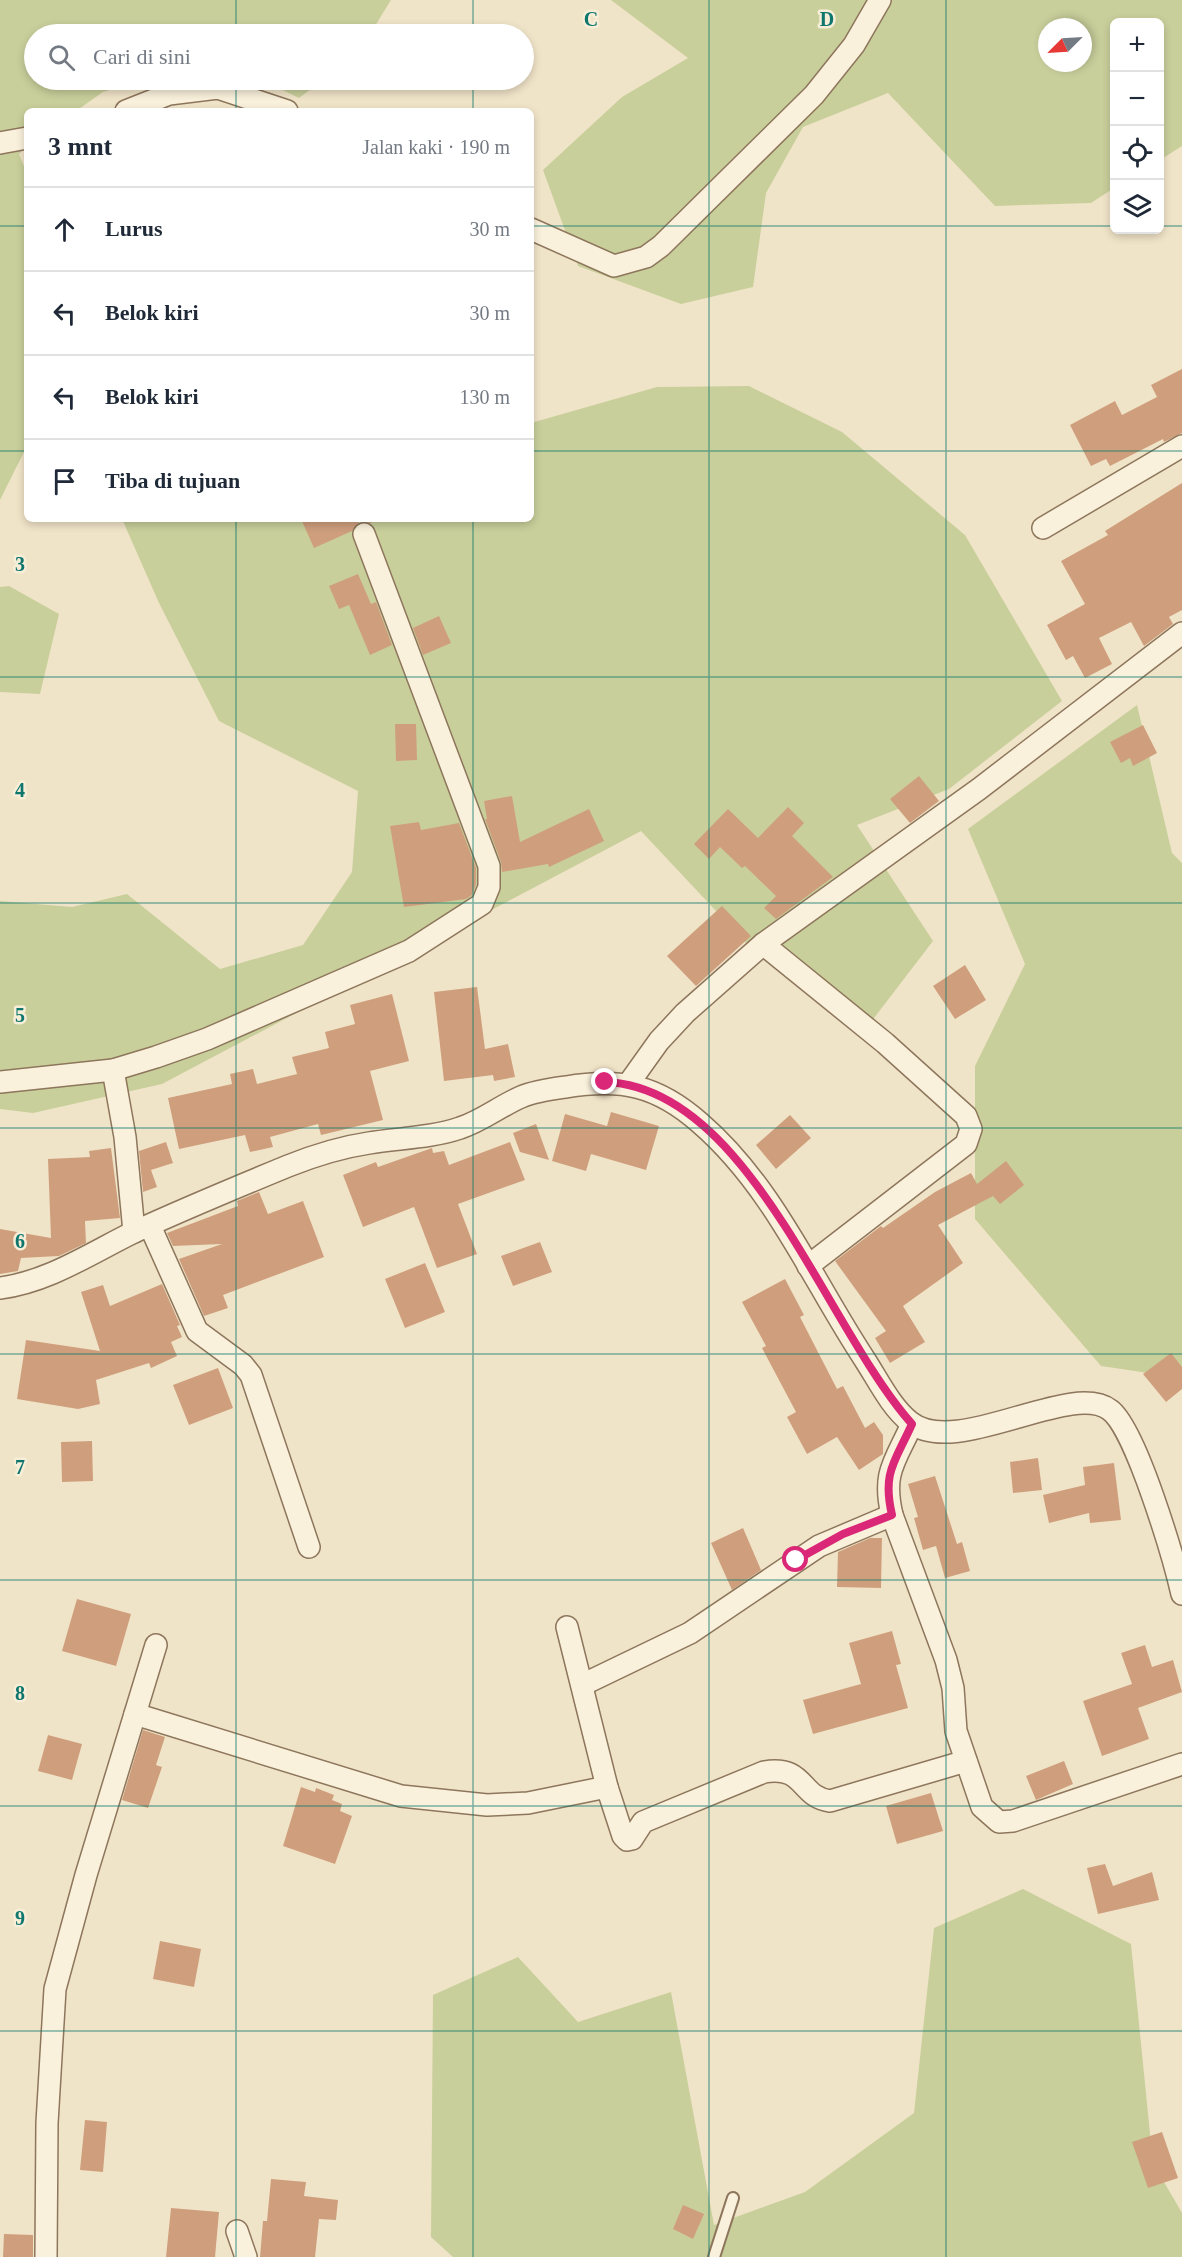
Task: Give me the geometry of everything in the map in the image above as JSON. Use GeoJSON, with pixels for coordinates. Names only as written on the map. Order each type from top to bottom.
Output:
{"type":"FeatureCollection","features":[{"type":"Feature","properties":{"kind":"street"},"geometry":{"type":"LineString","coordinates":[[534,231],[614,266],[646,257],[661,246],[814,95],[854,45],[880,0]]}},
{"type":"Feature","properties":{"kind":"street"},"geometry":{"type":"LineString","coordinates":[[133,108],[169,93],[198,90]]}},
{"type":"Feature","properties":{"kind":"street"},"geometry":{"type":"LineString","coordinates":[[224,90],[278,108]]}},
{"type":"Feature","properties":{"kind":"street"},"geometry":{"type":"LineString","coordinates":[[0,143],[24,139]]}},
{"type":"Feature","properties":{"kind":"street"},"geometry":{"type":"LineString","coordinates":[[1043,528],[1182,446]]}},
{"type":"Feature","properties":{"kind":"street"},"geometry":{"type":"LineString","coordinates":[[0,1082],[113,1070],[207,1039],[410,951],[483,904],[489,887],[489,866],[364,534]]}},
{"type":"Feature","properties":{"kind":"street"},"geometry":{"type":"LineString","coordinates":[[629,1083],[659,1041],[685,1013],[763,944],[979,789],[1182,633]]}},
{"type":"Feature","properties":{"kind":"street"},"geometry":{"type":"LineString","coordinates":[[763,944],[902,1058],[966,1116],[971,1129],[966,1144],[808,1266]]}},
{"type":"Feature","properties":{"kind":"street"},"geometry":{"type":"LineString","coordinates":[[113,1070],[142,1229],[197,1331],[243,1365],[251,1375],[309,1547]]}},
{"type":"Feature","properties":{"kind":"street"},"geometry":{"type":"LineString","coordinates":[[0,1288],[14,1287],[66,1267],[142,1229],[309,1158],[363,1144],[458,1129],[522,1096],[547,1090],[605,1082],[629,1083],[661,1095],[679,1106],[733,1152],[770,1202],[852,1341],[895,1405],[912,1424],[928,1430],[956,1432],[1047,1409],[1084,1404],[1106,1406],[1119,1419],[1124,1428],[1162,1519],[1182,1594]]}},
{"type":"Feature","properties":{"kind":"street"},"geometry":{"type":"LineString","coordinates":[[912,1424],[886,1484],[892,1515],[946,1659],[953,1688],[953,1719],[982,1807],[999,1822],[1013,1821],[1182,1764]]}},
{"type":"Feature","properties":{"kind":"street"},"geometry":{"type":"LineString","coordinates":[[582,1685],[690,1633],[819,1546],[892,1515]]}},
{"type":"Feature","properties":{"kind":"street"},"geometry":{"type":"LineString","coordinates":[[567,1627],[607,1787],[623,1836],[630,1840],[643,1822],[764,1772],[777,1770],[795,1775],[813,1794],[822,1800],[830,1801],[966,1761]]}},
{"type":"Feature","properties":{"kind":"street"},"geometry":{"type":"LineString","coordinates":[[46,2257],[47,2122],[55,1989],[60,1964],[156,1645]]}},
{"type":"Feature","properties":{"kind":"street"},"geometry":{"type":"LineString","coordinates":[[135,1714],[401,1796],[498,1805],[528,1803],[607,1787]]}},
{"type":"Feature","properties":{"kind":"street"},"geometry":{"type":"LineString","coordinates":[[237,2231],[246,2257]]}},
{"type":"Feature","properties":{"kind":"lane"},"geometry":{"type":"LineString","coordinates":[[714,2257],[733,2198]]}},
{"type":"Feature","properties":{"kind":"green space"},"geometry":{"type":"Polygon","coordinates":[[[0,0],[391,0],[376,24],[24,24],[24,90],[109,90],[80,108],[24,108],[24,150],[19,154],[24,166],[24,452],[0,500],[0,0]]]}},
{"type":"Feature","properties":{"kind":"green space"},"geometry":{"type":"Polygon","coordinates":[[[611,0],[1182,0],[1182,146],[1164,157],[1164,18],[1110,18],[1110,191],[1091,203],[995,206],[888,93],[803,127],[766,193],[753,287],[681,304],[578,266],[543,170],[622,97],[688,58],[611,0]]]}},
{"type":"Feature","properties":{"kind":"green space"},"geometry":{"type":"Polygon","coordinates":[[[283,90],[310,90],[299,98],[283,90]]]}},
{"type":"Feature","properties":{"kind":"green space"},"geometry":{"type":"Polygon","coordinates":[[[749,386],[842,432],[965,535],[1062,701],[949,789],[857,825],[933,941],[861,1035],[746,943],[641,831],[162,1084],[33,1113],[0,1109],[0,901],[72,907],[127,894],[220,969],[303,945],[352,872],[358,791],[219,721],[159,603],[123,522],[534,522],[534,422],[657,387],[749,386]]]}},
{"type":"Feature","properties":{"kind":"green space"},"geometry":{"type":"Polygon","coordinates":[[[9,586],[59,614],[40,694],[0,692],[0,587],[9,586]]]}},
{"type":"Feature","properties":{"kind":"green space"},"geometry":{"type":"Polygon","coordinates":[[[1137,705],[1172,853],[1182,863],[1182,1378],[1101,1366],[975,1219],[975,1066],[1025,964],[968,829],[1137,705]]]}},
{"type":"Feature","properties":{"kind":"green space"},"geometry":{"type":"Polygon","coordinates":[[[1023,1889],[1131,1944],[1153,2163],[1182,2213],[1182,2257],[453,2257],[431,2237],[433,1995],[518,1957],[578,2022],[671,1992],[714,2225],[805,2192],[914,2113],[934,1928],[1023,1889]]]}},
{"type":"Feature","properties":{"kind":"building"},"geometry":{"type":"Polygon","coordinates":[[[1182,369],[1182,433],[1164,442],[1163,439],[1110,466],[1106,459],[1091,466],[1070,425],[1115,401],[1122,415],[1157,397],[1151,385],[1182,369]]]}},
{"type":"Feature","properties":{"kind":"building"},"geometry":{"type":"Polygon","coordinates":[[[1182,483],[1182,610],[1169,617],[1173,624],[1144,646],[1131,622],[1099,638],[1112,664],[1085,678],[1073,656],[1066,660],[1047,625],[1085,604],[1061,561],[1108,535],[1105,531],[1182,483]]]}},
{"type":"Feature","properties":{"kind":"building"},"geometry":{"type":"Polygon","coordinates":[[[302,522],[359,522],[352,531],[314,548],[302,522]]]}},
{"type":"Feature","properties":{"kind":"building"},"geometry":{"type":"Polygon","coordinates":[[[358,574],[371,604],[376,602],[392,645],[370,655],[349,605],[339,609],[329,586],[358,574]]]}},
{"type":"Feature","properties":{"kind":"building"},"geometry":{"type":"Polygon","coordinates":[[[439,616],[451,643],[423,655],[413,628],[439,616]]]}},
{"type":"Feature","properties":{"kind":"building"},"geometry":{"type":"Polygon","coordinates":[[[395,724],[416,724],[417,760],[396,761],[395,724]]]}},
{"type":"Feature","properties":{"kind":"building"},"geometry":{"type":"Polygon","coordinates":[[[1143,725],[1157,753],[1133,766],[1130,758],[1121,763],[1110,742],[1143,725]]]}},
{"type":"Feature","properties":{"kind":"building"},"geometry":{"type":"Polygon","coordinates":[[[919,776],[939,801],[910,823],[890,799],[919,776]]]}},
{"type":"Feature","properties":{"kind":"building"},"geometry":{"type":"Polygon","coordinates":[[[512,796],[520,842],[589,809],[604,841],[549,867],[548,864],[502,872],[501,862],[485,819],[487,819],[484,801],[512,796]]]}},
{"type":"Feature","properties":{"kind":"building"},"geometry":{"type":"Polygon","coordinates":[[[788,807],[804,823],[792,836],[833,877],[776,919],[764,908],[776,896],[745,866],[742,868],[720,847],[709,859],[694,844],[728,809],[758,838],[788,807]]]}},
{"type":"Feature","properties":{"kind":"building"},"geometry":{"type":"Polygon","coordinates":[[[419,822],[421,830],[459,823],[476,868],[476,884],[472,895],[466,899],[404,907],[390,826],[419,822]]]}},
{"type":"Feature","properties":{"kind":"building"},"geometry":{"type":"Polygon","coordinates":[[[722,906],[751,936],[696,986],[667,956],[722,906]]]}},
{"type":"Feature","properties":{"kind":"building"},"geometry":{"type":"Polygon","coordinates":[[[965,965],[986,1000],[955,1019],[933,986],[965,965]]]}},
{"type":"Feature","properties":{"kind":"building"},"geometry":{"type":"Polygon","coordinates":[[[477,987],[485,1049],[508,1044],[515,1077],[494,1081],[493,1075],[444,1081],[434,992],[477,987]]]}},
{"type":"Feature","properties":{"kind":"building"},"geometry":{"type":"Polygon","coordinates":[[[392,994],[409,1061],[370,1071],[383,1120],[321,1135],[318,1124],[270,1137],[273,1147],[250,1152],[245,1135],[179,1149],[168,1098],[232,1084],[230,1074],[253,1069],[257,1084],[297,1074],[292,1057],[329,1048],[325,1032],[355,1024],[350,1005],[392,994]]]}},
{"type":"Feature","properties":{"kind":"building"},"geometry":{"type":"Polygon","coordinates":[[[611,1112],[659,1126],[646,1170],[591,1154],[586,1171],[552,1161],[565,1114],[607,1126],[611,1112]]]}},
{"type":"Feature","properties":{"kind":"building"},"geometry":{"type":"Polygon","coordinates":[[[790,1115],[811,1138],[776,1169],[756,1145],[790,1115]]]}},
{"type":"Feature","properties":{"kind":"building"},"geometry":{"type":"Polygon","coordinates":[[[536,1124],[549,1160],[520,1152],[513,1133],[536,1124]]]}},
{"type":"Feature","properties":{"kind":"building"},"geometry":{"type":"Polygon","coordinates":[[[166,1142],[173,1163],[151,1170],[157,1187],[143,1192],[139,1151],[166,1142]]]}},
{"type":"Feature","properties":{"kind":"building"},"geometry":{"type":"Polygon","coordinates":[[[510,1142],[525,1180],[458,1204],[477,1254],[437,1268],[414,1207],[363,1227],[343,1175],[376,1162],[378,1167],[432,1148],[433,1153],[444,1151],[449,1165],[510,1142]]]}},
{"type":"Feature","properties":{"kind":"building"},"geometry":{"type":"Polygon","coordinates":[[[111,1148],[120,1218],[85,1221],[86,1243],[59,1256],[21,1258],[18,1271],[0,1274],[0,1229],[51,1238],[48,1159],[90,1157],[89,1151],[111,1148]]]}},
{"type":"Feature","properties":{"kind":"building"},"geometry":{"type":"Polygon","coordinates":[[[1006,1161],[1024,1185],[1000,1204],[993,1196],[938,1225],[963,1263],[903,1306],[925,1342],[890,1363],[875,1338],[886,1331],[835,1261],[881,1226],[883,1228],[935,1192],[971,1173],[977,1184],[1006,1161]]]}},
{"type":"Feature","properties":{"kind":"building"},"geometry":{"type":"Polygon","coordinates":[[[259,1192],[268,1214],[303,1201],[324,1257],[223,1295],[228,1308],[204,1316],[179,1259],[222,1244],[173,1246],[167,1233],[238,1206],[237,1201],[259,1192]]]}},
{"type":"Feature","properties":{"kind":"building"},"geometry":{"type":"Polygon","coordinates":[[[540,1242],[552,1272],[513,1286],[501,1256],[540,1242]]]}},
{"type":"Feature","properties":{"kind":"building"},"geometry":{"type":"Polygon","coordinates":[[[425,1263],[445,1312],[405,1328],[385,1279],[425,1263]]]}},
{"type":"Feature","properties":{"kind":"building"},"geometry":{"type":"Polygon","coordinates":[[[785,1279],[804,1315],[800,1317],[837,1389],[843,1386],[865,1428],[874,1422],[883,1435],[883,1454],[859,1470],[837,1437],[807,1454],[787,1417],[796,1412],[762,1348],[766,1346],[742,1302],[785,1279]]]}},
{"type":"Feature","properties":{"kind":"building"},"geometry":{"type":"Polygon","coordinates":[[[162,1284],[180,1325],[177,1326],[182,1337],[171,1342],[177,1356],[151,1368],[149,1363],[96,1380],[100,1404],[78,1409],[17,1399],[26,1340],[100,1351],[81,1292],[103,1285],[110,1306],[162,1284]]]}},
{"type":"Feature","properties":{"kind":"building"},"geometry":{"type":"Polygon","coordinates":[[[1171,1353],[1182,1367],[1182,1389],[1166,1402],[1143,1374],[1171,1353]]]}},
{"type":"Feature","properties":{"kind":"building"},"geometry":{"type":"Polygon","coordinates":[[[218,1368],[233,1408],[189,1425],[173,1385],[218,1368]]]}},
{"type":"Feature","properties":{"kind":"building"},"geometry":{"type":"Polygon","coordinates":[[[92,1441],[93,1481],[62,1482],[61,1442],[92,1441]]]}},
{"type":"Feature","properties":{"kind":"building"},"geometry":{"type":"Polygon","coordinates":[[[1038,1458],[1042,1490],[1013,1493],[1010,1462],[1038,1458]]]}},
{"type":"Feature","properties":{"kind":"building"},"geometry":{"type":"Polygon","coordinates":[[[1114,1463],[1121,1520],[1090,1523],[1089,1513],[1049,1523],[1043,1495],[1085,1485],[1083,1467],[1114,1463]]]}},
{"type":"Feature","properties":{"kind":"building"},"geometry":{"type":"Polygon","coordinates":[[[935,1476],[957,1544],[962,1542],[970,1571],[945,1578],[936,1546],[923,1550],[914,1518],[918,1517],[908,1484],[935,1476]]]}},
{"type":"Feature","properties":{"kind":"building"},"geometry":{"type":"Polygon","coordinates":[[[743,1528],[761,1570],[732,1590],[711,1543],[743,1528]]]}},
{"type":"Feature","properties":{"kind":"building"},"geometry":{"type":"Polygon","coordinates":[[[870,1538],[882,1538],[881,1588],[837,1587],[838,1552],[870,1538]]]}},
{"type":"Feature","properties":{"kind":"building"},"geometry":{"type":"Polygon","coordinates":[[[77,1599],[131,1614],[116,1666],[62,1651],[77,1599]]]}},
{"type":"Feature","properties":{"kind":"building"},"geometry":{"type":"Polygon","coordinates":[[[892,1631],[901,1664],[896,1665],[908,1708],[813,1734],[803,1700],[861,1684],[849,1643],[892,1631]]]}},
{"type":"Feature","properties":{"kind":"building"},"geometry":{"type":"Polygon","coordinates":[[[1145,1645],[1152,1667],[1173,1660],[1182,1692],[1138,1708],[1149,1739],[1102,1756],[1083,1701],[1132,1684],[1121,1653],[1145,1645]]]}},
{"type":"Feature","properties":{"kind":"building"},"geometry":{"type":"Polygon","coordinates":[[[143,1730],[165,1737],[156,1765],[162,1767],[148,1808],[122,1800],[143,1730]]]}},
{"type":"Feature","properties":{"kind":"building"},"geometry":{"type":"Polygon","coordinates":[[[48,1735],[82,1744],[72,1780],[38,1771],[48,1735]]]}},
{"type":"Feature","properties":{"kind":"building"},"geometry":{"type":"Polygon","coordinates":[[[1064,1761],[1073,1784],[1036,1800],[1026,1776],[1064,1761]]]}},
{"type":"Feature","properties":{"kind":"building"},"geometry":{"type":"Polygon","coordinates":[[[301,1787],[315,1792],[316,1788],[334,1795],[332,1800],[342,1804],[340,1811],[352,1816],[335,1864],[283,1846],[301,1787]]]}},
{"type":"Feature","properties":{"kind":"building"},"geometry":{"type":"Polygon","coordinates":[[[931,1793],[943,1831],[897,1844],[886,1806],[931,1793]]]}},
{"type":"Feature","properties":{"kind":"building"},"geometry":{"type":"Polygon","coordinates":[[[1105,1864],[1113,1886],[1152,1872],[1159,1900],[1098,1914],[1087,1868],[1105,1864]]]}},
{"type":"Feature","properties":{"kind":"building"},"geometry":{"type":"Polygon","coordinates":[[[160,1941],[201,1949],[194,1987],[153,1979],[160,1941]]]}},
{"type":"Feature","properties":{"kind":"building"},"geometry":{"type":"Polygon","coordinates":[[[85,2120],[107,2122],[103,2172],[80,2170],[85,2120]]]}},
{"type":"Feature","properties":{"kind":"building"},"geometry":{"type":"Polygon","coordinates":[[[1162,2132],[1178,2178],[1148,2188],[1132,2142],[1162,2132]]]}},
{"type":"Feature","properties":{"kind":"building"},"geometry":{"type":"Polygon","coordinates":[[[271,2179],[306,2182],[304,2196],[338,2200],[336,2220],[319,2219],[315,2257],[260,2257],[263,2221],[267,2221],[271,2179]]]}},
{"type":"Feature","properties":{"kind":"building"},"geometry":{"type":"Polygon","coordinates":[[[683,2205],[704,2214],[693,2239],[673,2229],[683,2205]]]}},
{"type":"Feature","properties":{"kind":"building"},"geometry":{"type":"Polygon","coordinates":[[[171,2208],[219,2212],[215,2257],[166,2257],[171,2208]]]}},
{"type":"Feature","properties":{"kind":"building"},"geometry":{"type":"Polygon","coordinates":[[[4,2234],[33,2235],[33,2257],[3,2257],[4,2234]]]}},
{"type":"Feature","properties":{"kind":"route"},"geometry":{"type":"LineString","coordinates":[[605,1082],[629,1083],[661,1095],[698,1121],[733,1152],[770,1202],[852,1341],[895,1405],[912,1424],[886,1484],[892,1515],[843,1534],[796,1560]]}}]}
